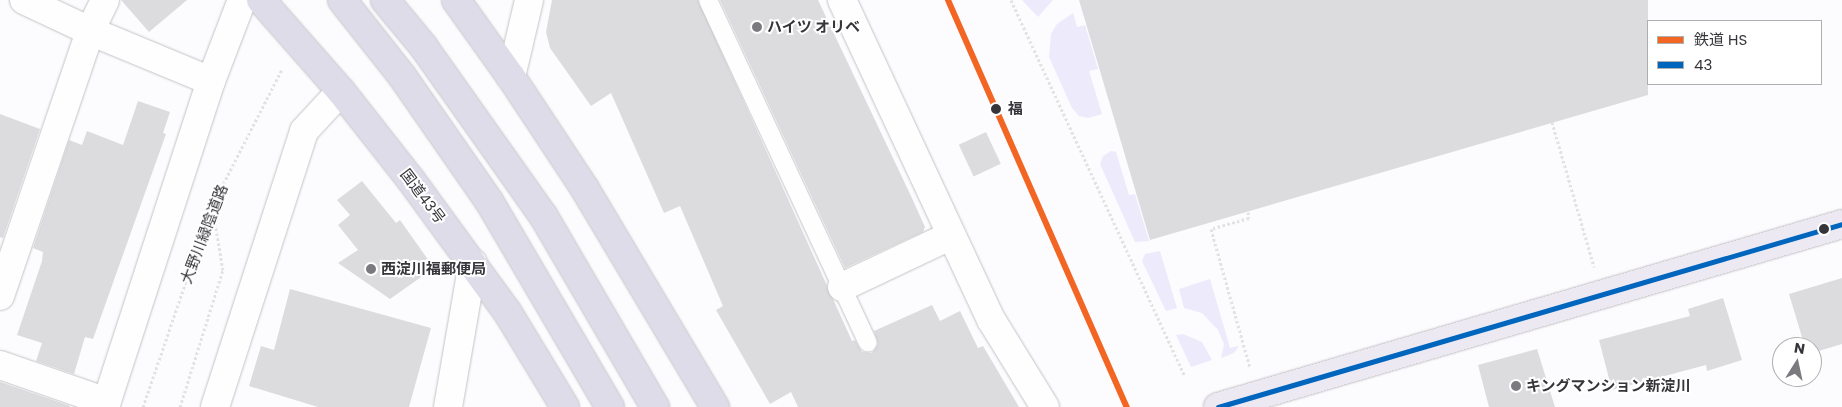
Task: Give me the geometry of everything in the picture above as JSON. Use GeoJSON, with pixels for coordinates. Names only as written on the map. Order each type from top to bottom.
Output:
{"type":"FeatureCollection","features":[{"type":"Feature","properties":{"kind":"highway","name":"国道43号"},"geometry":{"type":"LineString","coordinates":[[261,0],[341,91],[473,263],[565,407]]}},
{"type":"Feature","properties":{"kind":"highway"},"geometry":{"type":"LineString","coordinates":[[333,0],[369,32]]}},
{"type":"Feature","properties":{"kind":"highway"},"geometry":{"type":"LineString","coordinates":[[342,0],[369,32],[489,201],[610,407]]}},
{"type":"Feature","properties":{"kind":"highway"},"geometry":{"type":"LineString","coordinates":[[456,0],[512,77],[637,272],[715,407]]}},
{"type":"Feature","properties":{"kind":"highway"},"geometry":{"type":"LineString","coordinates":[[389,4],[424,46],[544,217],[655,407]]}},
{"type":"Feature","properties":{"kind":"main road"},"geometry":{"type":"LineString","coordinates":[[1218,407],[1842,224]]}},
{"type":"Feature","properties":{"kind":"street"},"geometry":{"type":"LineString","coordinates":[[24,0],[90,31],[210,81]]}},
{"type":"Feature","properties":{"kind":"street"},"geometry":{"type":"LineString","coordinates":[[0,296],[90,31],[106,0]]}},
{"type":"Feature","properties":{"kind":"street"},"geometry":{"type":"LineString","coordinates":[[0,365],[106,405],[210,81],[242,0]]}},
{"type":"Feature","properties":{"kind":"street"},"geometry":{"type":"LineString","coordinates":[[512,77],[529,0]]}},
{"type":"Feature","properties":{"kind":"street"},"geometry":{"type":"LineString","coordinates":[[842,0],[950,236],[992,321],[1045,407]]}},
{"type":"Feature","properties":{"kind":"street"},"geometry":{"type":"LineString","coordinates":[[216,407],[304,131],[341,91]]}},
{"type":"Feature","properties":{"kind":"street"},"geometry":{"type":"LineString","coordinates":[[842,287],[950,236]]}},
{"type":"Feature","properties":{"kind":"street"},"geometry":{"type":"LineString","coordinates":[[448,407],[473,263]]}},
{"type":"Feature","properties":{"kind":"lane"},"geometry":{"type":"LineString","coordinates":[[708,0],[868,343]]}},
{"type":"Feature","properties":{"kind":"path"},"geometry":{"type":"LineString","coordinates":[[1011,0],[1185,376]]}},
{"type":"Feature","properties":{"kind":"path","name":"大野川緑陰道路"},"geometry":{"type":"LineString","coordinates":[[143,407],[212,206],[282,69]]}},
{"type":"Feature","properties":{"kind":"path"},"geometry":{"type":"LineString","coordinates":[[1552,122],[1594,268]]}},
{"type":"Feature","properties":{"kind":"path"},"geometry":{"type":"LineString","coordinates":[[180,407],[223,270],[212,206]]}},
{"type":"Feature","properties":{"kind":"path"},"geometry":{"type":"LineString","coordinates":[[1248,212],[1250,218],[1211,229],[1250,369]]}},
{"type":"Feature","properties":{"kind":"shaded area"},"geometry":{"type":"Polygon","coordinates":[[[1022,0],[1053,0],[1038,17],[1022,0]]]}},
{"type":"Feature","properties":{"kind":"shaded area"},"geometry":{"type":"Polygon","coordinates":[[[1073,13],[1077,27],[1085,25],[1098,69],[1089,71],[1102,114],[1088,118],[1079,116],[1072,108],[1049,57],[1051,34],[1057,24],[1073,13]]]}},
{"type":"Feature","properties":{"kind":"shaded area"},"geometry":{"type":"Polygon","coordinates":[[[1111,151],[1116,152],[1129,195],[1135,194],[1149,241],[1135,242],[1100,164],[1103,156],[1111,151]]]}},
{"type":"Feature","properties":{"kind":"shaded area"},"geometry":{"type":"Polygon","coordinates":[[[1160,251],[1177,308],[1166,311],[1142,261],[1145,254],[1160,251]]]}},
{"type":"Feature","properties":{"kind":"shaded area"},"geometry":{"type":"Polygon","coordinates":[[[1210,279],[1230,348],[1239,346],[1234,353],[1221,358],[1224,344],[1218,330],[1202,313],[1184,308],[1179,289],[1210,279]]]}},
{"type":"Feature","properties":{"kind":"shaded area"},"geometry":{"type":"Polygon","coordinates":[[[1183,334],[1202,342],[1212,360],[1191,367],[1176,335],[1183,334]]]}},
{"type":"Feature","properties":{"kind":"building"},"geometry":{"type":"Polygon","coordinates":[[[121,0],[187,0],[149,32],[121,0]]]}},
{"type":"Feature","properties":{"kind":"building"},"geometry":{"type":"Polygon","coordinates":[[[552,0],[698,0],[852,341],[855,340],[862,352],[872,353],[878,344],[874,331],[932,305],[940,321],[960,311],[978,348],[983,346],[1019,407],[798,407],[791,392],[770,404],[716,310],[723,306],[680,206],[664,213],[611,93],[591,106],[550,48],[546,32],[552,0]]]}},
{"type":"Feature","properties":{"kind":"building"},"geometry":{"type":"Polygon","coordinates":[[[720,0],[818,0],[911,196],[925,227],[923,232],[845,268],[720,0]]]}},
{"type":"Feature","properties":{"kind":"building"},"geometry":{"type":"Polygon","coordinates":[[[1079,0],[1648,0],[1648,95],[1150,240],[1079,0]]]}},
{"type":"Feature","properties":{"kind":"building"},"geometry":{"type":"Polygon","coordinates":[[[138,101],[170,112],[163,133],[166,134],[93,339],[85,337],[74,374],[36,361],[42,343],[17,335],[42,261],[43,252],[33,248],[69,140],[82,145],[87,131],[123,145],[138,101]]]}},
{"type":"Feature","properties":{"kind":"building"},"geometry":{"type":"Polygon","coordinates":[[[0,114],[40,129],[3,238],[0,237],[0,114]]]}},
{"type":"Feature","properties":{"kind":"building"},"geometry":{"type":"Polygon","coordinates":[[[986,132],[1001,164],[974,176],[959,145],[986,132]]]}},
{"type":"Feature","properties":{"kind":"building"},"geometry":{"type":"Polygon","coordinates":[[[362,181],[396,223],[400,220],[434,268],[390,299],[338,263],[358,250],[338,225],[350,215],[337,200],[362,181]]]}},
{"type":"Feature","properties":{"kind":"building"},"geometry":{"type":"Polygon","coordinates":[[[1842,278],[1842,344],[1822,350],[1822,337],[1802,337],[1789,294],[1842,278]]]}},
{"type":"Feature","properties":{"kind":"building"},"geometry":{"type":"Polygon","coordinates":[[[290,289],[431,328],[409,407],[318,407],[249,386],[261,346],[274,350],[290,289]]]}},
{"type":"Feature","properties":{"kind":"building"},"geometry":{"type":"Polygon","coordinates":[[[1723,298],[1742,360],[1707,371],[1706,365],[1612,390],[1599,340],[1690,316],[1688,309],[1723,298]]]}},
{"type":"Feature","properties":{"kind":"building","name":"キングマンション新淀川"},"geometry":{"type":"Polygon","coordinates":[[[1537,349],[1555,407],[1489,407],[1478,365],[1537,349]]]}},
{"type":"Feature","properties":{"kind":"building"},"geometry":{"type":"Polygon","coordinates":[[[0,382],[70,406],[0,407],[0,382]]]}},
{"type":"Feature","properties":{"kind":"rail line","name":"HS"},"geometry":{"type":"LineString","coordinates":[[948,0],[1127,407]]}},
{"type":"Feature","properties":{"kind":"transit line","name":"43"},"geometry":{"type":"LineString","coordinates":[[1218,407],[1842,224]]}},
{"type":"Feature","properties":{"kind":"place","name":"ハイツ オリベ"},"geometry":{"type":"Point","coordinates":[757,27]}},
{"type":"Feature","properties":{"kind":"place","name":"福"},"geometry":{"type":"Point","coordinates":[996,109]}},
{"type":"Feature","properties":{"kind":"place","name":"西淀川福郵便局"},"geometry":{"type":"Point","coordinates":[371,269]}},
{"type":"Feature","properties":{"kind":"place","name":"キングマンション新淀川"},"geometry":{"type":"Point","coordinates":[1516,386]}}]}
